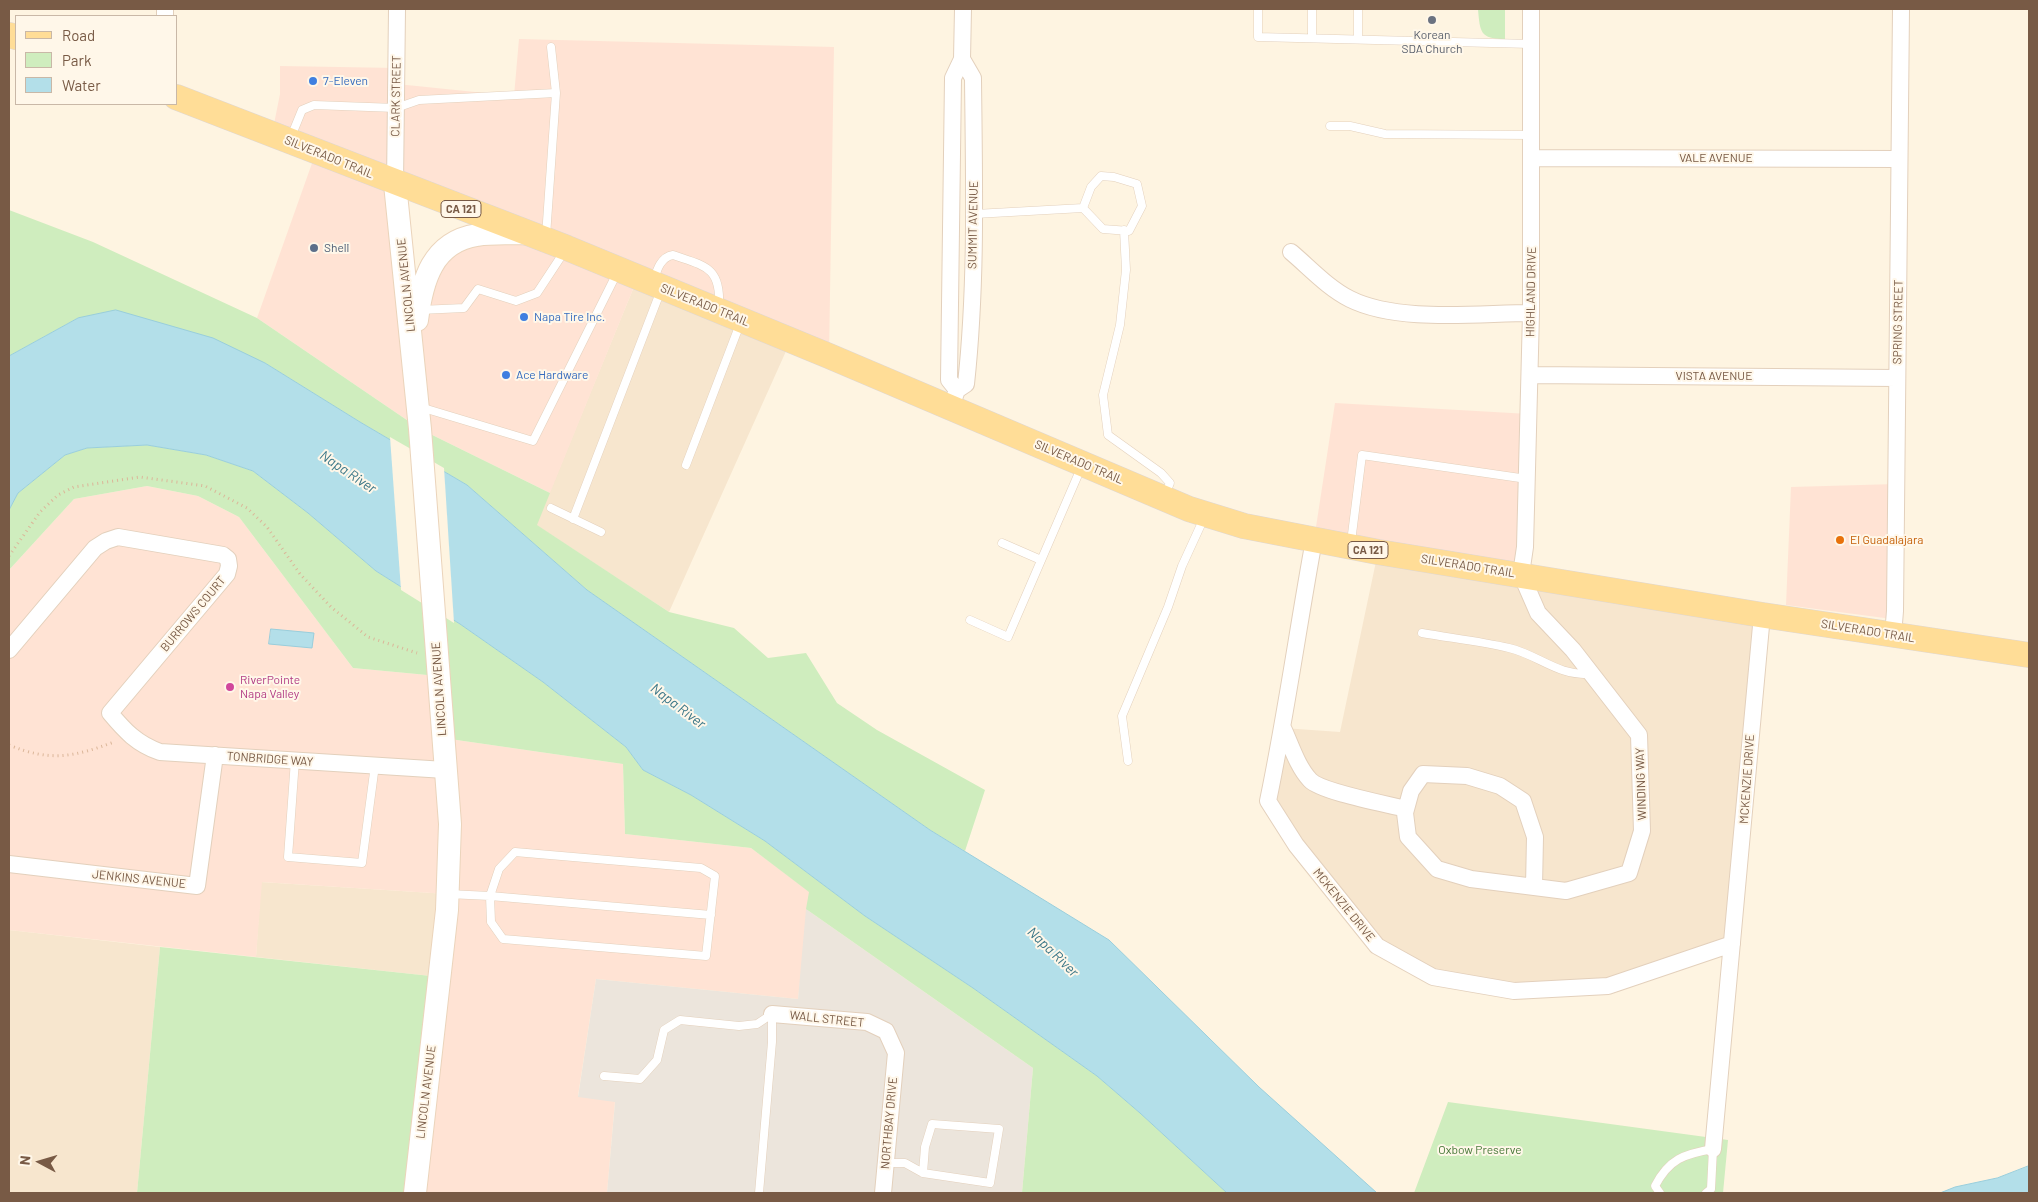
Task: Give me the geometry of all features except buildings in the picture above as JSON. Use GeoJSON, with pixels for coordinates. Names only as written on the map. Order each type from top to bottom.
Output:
{"type":"FeatureCollection","features":[{"type":"Feature","properties":{"kind":"main road","name":"SILVERADO TRAIL"},"geometry":{"type":"LineString","coordinates":[[178,98],[395,184],[547,241],[730,315],[954,398],[1083,464],[1164,499],[1244,526],[1350,547],[1762,615],[2029,655]]}},
{"type":"Feature","properties":{"kind":"main road","name":"LINCOLN AVENUE"},"geometry":{"type":"LineString","coordinates":[[395,184],[414,356],[450,824],[448,894],[415,1193]]}},
{"type":"Feature","properties":{"kind":"main road"},"geometry":{"type":"LineString","coordinates":[[414,356],[419,310],[427,276],[434,261],[450,243],[476,235],[547,241]]}},
{"type":"Feature","properties":{"kind":"street","name":"CLARK STREET"},"geometry":{"type":"LineString","coordinates":[[395,184],[397,9]]}},
{"type":"Feature","properties":{"kind":"street","name":"SUMMIT AVENUE"},"geometry":{"type":"LineString","coordinates":[[954,398],[949,380],[953,78],[962,59],[963,9]]}},
{"type":"Feature","properties":{"kind":"street","name":"HIGHLAND DRIVE"},"geometry":{"type":"LineString","coordinates":[[1521,574],[1525,547],[1530,374],[1531,9]]}},
{"type":"Feature","properties":{"kind":"street","name":"SPRING STREET"},"geometry":{"type":"LineString","coordinates":[[1893,635],[1895,611],[1901,9]]}},
{"type":"Feature","properties":{"kind":"street","name":"SUMMIT AVENUE"},"geometry":{"type":"LineString","coordinates":[[954,398],[966,384],[975,214],[973,78],[962,59]]}},
{"type":"Feature","properties":{"kind":"street","name":"VALE AVENUE"},"geometry":{"type":"LineString","coordinates":[[1532,158],[1899,159]]}},
{"type":"Feature","properties":{"kind":"street"},"geometry":{"type":"LineString","coordinates":[[1291,252],[1330,287],[1369,308],[1423,314],[1531,313]]}},
{"type":"Feature","properties":{"kind":"street","name":"VISTA AVENUE"},"geometry":{"type":"LineString","coordinates":[[1530,374],[1897,378]]}},
{"type":"Feature","properties":{"kind":"street","name":"BURROWS COURT"},"geometry":{"type":"LineString","coordinates":[[9,650],[95,548],[106,541],[118,537],[223,555],[228,559],[227,574],[110,713]]}},
{"type":"Feature","properties":{"kind":"street","name":"MCKENZIE DRIVE"},"geometry":{"type":"LineString","coordinates":[[1314,540],[1290,672],[1284,728],[1268,801],[1296,845],[1377,946],[1433,977],[1514,991],[1608,986],[1732,944]]}},
{"type":"Feature","properties":{"kind":"street","name":"WINDING WAY"},"geometry":{"type":"LineString","coordinates":[[1521,574],[1538,613],[1592,674],[1639,735],[1642,831],[1630,873],[1566,892],[1471,879],[1437,869],[1408,837],[1406,809],[1411,791],[1424,774],[1467,776],[1500,786],[1523,801],[1535,837],[1534,887]]}},
{"type":"Feature","properties":{"kind":"street","name":"MCKENZIE DRIVE"},"geometry":{"type":"LineString","coordinates":[[1713,1149],[1762,615]]}},
{"type":"Feature","properties":{"kind":"street","name":"TONBRIDGE WAY"},"geometry":{"type":"LineString","coordinates":[[110,713],[130,736],[144,747],[160,752],[445,770]]}},
{"type":"Feature","properties":{"kind":"street"},"geometry":{"type":"LineString","coordinates":[[1284,728],[1301,767],[1311,781],[1328,789],[1406,809]]}},
{"type":"Feature","properties":{"kind":"street","name":"JENKINS AVENUE"},"geometry":{"type":"LineString","coordinates":[[9,864],[197,886],[216,755]]}},
{"type":"Feature","properties":{"kind":"street","name":"WALL STREET"},"geometry":{"type":"LineString","coordinates":[[772,1014],[867,1022],[886,1031],[896,1053]]}},
{"type":"Feature","properties":{"kind":"street","name":"NORTHBAY DRIVE"},"geometry":{"type":"LineString","coordinates":[[883,1193],[896,1053]]}},
{"type":"Feature","properties":{"kind":"lane"},"geometry":{"type":"LineString","coordinates":[[1258,9],[1258,37],[1358,38],[1531,44]]}},
{"type":"Feature","properties":{"kind":"lane"},"geometry":{"type":"LineString","coordinates":[[1312,9],[1312,37]]}},
{"type":"Feature","properties":{"kind":"lane"},"geometry":{"type":"LineString","coordinates":[[1358,9],[1358,38]]}},
{"type":"Feature","properties":{"kind":"lane"},"geometry":{"type":"LineString","coordinates":[[419,310],[464,308],[478,289],[516,301],[536,293],[547,241],[556,93],[550,47]]}},
{"type":"Feature","properties":{"kind":"lane"},"geometry":{"type":"LineString","coordinates":[[290,141],[302,110],[314,105],[396,108],[420,100],[556,93]]}},
{"type":"Feature","properties":{"kind":"lane"},"geometry":{"type":"LineString","coordinates":[[1330,126],[1350,126],[1385,134],[1532,135]]}},
{"type":"Feature","properties":{"kind":"lane"},"geometry":{"type":"LineString","coordinates":[[975,214],[1083,208],[1103,229],[1129,231],[1142,206],[1137,184],[1114,177],[1101,176],[1091,187],[1083,208]]}},
{"type":"Feature","properties":{"kind":"lane"},"geometry":{"type":"LineString","coordinates":[[1124,230],[1126,270],[1120,325],[1103,395],[1108,435],[1161,473],[1170,483],[1164,499]]}},
{"type":"Feature","properties":{"kind":"lane"},"geometry":{"type":"LineString","coordinates":[[572,519],[657,285],[659,264],[668,256],[673,255],[707,267],[715,275],[730,315],[686,465]]}},
{"type":"Feature","properties":{"kind":"lane"},"geometry":{"type":"LineString","coordinates":[[418,406],[533,440],[618,269]]}},
{"type":"Feature","properties":{"kind":"lane"},"geometry":{"type":"LineString","coordinates":[[1350,547],[1362,455],[1527,479]]}},
{"type":"Feature","properties":{"kind":"lane"},"geometry":{"type":"LineString","coordinates":[[970,620],[1008,637],[1083,464]]}},
{"type":"Feature","properties":{"kind":"lane"},"geometry":{"type":"LineString","coordinates":[[551,508],[601,532]]}},
{"type":"Feature","properties":{"kind":"lane"},"geometry":{"type":"LineString","coordinates":[[1128,760],[1122,716],[1168,607],[1182,566],[1206,514]]}},
{"type":"Feature","properties":{"kind":"lane"},"geometry":{"type":"LineString","coordinates":[[1002,543],[1041,560]]}},
{"type":"Feature","properties":{"kind":"lane"},"geometry":{"type":"LineString","coordinates":[[1422,633],[1511,648],[1562,671],[1576,675],[1592,674]]}},
{"type":"Feature","properties":{"kind":"lane"},"geometry":{"type":"LineString","coordinates":[[295,760],[288,857],[362,864],[374,765]]}},
{"type":"Feature","properties":{"kind":"lane"},"geometry":{"type":"LineString","coordinates":[[516,852],[701,868],[715,876],[706,956],[503,939],[492,922],[490,896],[499,869],[516,852]]}},
{"type":"Feature","properties":{"kind":"lane"},"geometry":{"type":"LineString","coordinates":[[448,894],[710,915]]}},
{"type":"Feature","properties":{"kind":"lane"},"geometry":{"type":"LineString","coordinates":[[604,1076],[640,1078],[656,1060],[664,1030],[680,1020],[739,1026],[757,1024],[772,1014]]}},
{"type":"Feature","properties":{"kind":"lane"},"geometry":{"type":"LineString","coordinates":[[759,1193],[772,1042],[772,1014]]}},
{"type":"Feature","properties":{"kind":"lane"},"geometry":{"type":"LineString","coordinates":[[886,1163],[905,1163],[922,1173],[990,1183],[999,1129],[932,1124],[925,1147],[922,1173]]}},
{"type":"Feature","properties":{"kind":"lane"},"geometry":{"type":"LineString","coordinates":[[1660,1193],[1655,1186],[1664,1170],[1691,1153],[1713,1149],[1711,1189],[1706,1193]]}},
{"type":"Feature","properties":{"kind":"path"},"geometry":{"type":"LineString","coordinates":[[9,745],[28,753],[62,756],[82,754],[130,736]]}},
{"type":"Feature","properties":{"kind":"shaded area"},"geometry":{"type":"Polygon","coordinates":[[[519,39],[834,47],[829,356],[638,277],[550,493],[420,429],[257,318],[316,152],[272,134],[280,94],[280,66],[397,68],[397,84],[514,96],[519,39]],[[396,184],[408,299],[445,248],[526,233],[396,184]]]}},
{"type":"Feature","properties":{"kind":"shaded area"},"geometry":{"type":"Polygon","coordinates":[[[638,277],[791,340],[669,612],[536,525],[638,277]]]}},
{"type":"Feature","properties":{"kind":"shaded area"},"geometry":{"type":"Polygon","coordinates":[[[1335,403],[1529,414],[1521,574],[1314,540],[1335,403]]]}},
{"type":"Feature","properties":{"kind":"shaded area"},"geometry":{"type":"Polygon","coordinates":[[[1896,484],[1892,619],[1786,605],[1791,487],[1896,484]]]}},
{"type":"Feature","properties":{"kind":"shaded area"},"geometry":{"type":"Polygon","coordinates":[[[147,486],[198,496],[239,517],[353,668],[438,676],[443,738],[623,764],[625,834],[751,848],[810,892],[798,999],[596,979],[578,1096],[615,1101],[607,1193],[415,1193],[448,894],[262,882],[256,957],[9,930],[9,570],[74,499],[147,486]]]}},
{"type":"Feature","properties":{"kind":"shaded area"},"geometry":{"type":"Polygon","coordinates":[[[1378,552],[1771,616],[1732,944],[1608,986],[1543,991],[1433,977],[1377,946],[1268,801],[1283,728],[1340,732],[1378,552]]]}},
{"type":"Feature","properties":{"kind":"shaded area"},"geometry":{"type":"Polygon","coordinates":[[[261,882],[448,894],[440,977],[256,957],[261,882]]]}},
{"type":"Feature","properties":{"kind":"shaded area"},"geometry":{"type":"Polygon","coordinates":[[[806,909],[1033,1068],[1022,1193],[607,1193],[615,1102],[578,1097],[596,979],[798,999],[806,909]]]}},
{"type":"Feature","properties":{"kind":"shaded area"},"geometry":{"type":"Polygon","coordinates":[[[9,930],[160,947],[137,1193],[9,1193],[9,930]]]}},
{"type":"Feature","properties":{"kind":"green space"},"geometry":{"type":"Polygon","coordinates":[[[1478,9],[1505,9],[1505,39],[1491,38],[1483,33],[1478,9]]]}},
{"type":"Feature","properties":{"kind":"green space"},"geometry":{"type":"Polygon","coordinates":[[[9,210],[93,242],[257,318],[420,429],[550,493],[537,525],[669,612],[734,628],[768,658],[806,653],[837,703],[877,730],[985,790],[965,851],[930,830],[587,590],[467,485],[265,363],[78,318],[9,356],[9,210]]]}},
{"type":"Feature","properties":{"kind":"green space"},"geometry":{"type":"Polygon","coordinates":[[[147,445],[206,455],[253,471],[308,513],[376,571],[460,624],[543,682],[626,747],[643,770],[691,795],[765,841],[865,916],[973,988],[1097,1076],[1227,1193],[1022,1193],[1033,1068],[806,909],[809,892],[751,848],[625,834],[623,764],[443,738],[438,676],[353,668],[239,517],[198,496],[147,486],[74,499],[9,570],[9,510],[18,493],[65,455],[87,448],[147,445]]]}},
{"type":"Feature","properties":{"kind":"green space"},"geometry":{"type":"Polygon","coordinates":[[[160,947],[440,977],[415,1193],[137,1193],[160,947]]]}},
{"type":"Feature","properties":{"kind":"green space","name":"Oxbow Preserve"},"geometry":{"type":"Polygon","coordinates":[[[1448,1102],[1728,1140],[1723,1193],[1414,1193],[1448,1102]]]}},
{"type":"Feature","properties":{"kind":"water","name":"Napa River"},"geometry":{"type":"Polygon","coordinates":[[[116,310],[213,338],[265,363],[467,485],[587,590],[930,830],[1109,940],[1259,1087],[1377,1193],[1227,1193],[1097,1076],[973,988],[865,916],[765,841],[691,795],[643,770],[626,747],[543,682],[460,624],[376,571],[308,513],[253,471],[206,455],[147,445],[87,448],[65,455],[18,493],[9,510],[9,356],[78,318],[116,310]]]}},
{"type":"Feature","properties":{"kind":"water"},"geometry":{"type":"Polygon","coordinates":[[[271,629],[314,633],[312,648],[269,644],[271,629]]]}},
{"type":"Feature","properties":{"kind":"water"},"geometry":{"type":"Polygon","coordinates":[[[2029,1166],[2029,1193],[1940,1193],[1955,1187],[1997,1178],[2029,1166]]]}},
{"type":"Feature","properties":{"kind":"pier"},"geometry":{"type":"Polygon","coordinates":[[[390,437],[444,468],[454,623],[401,590],[390,437]]]}},
{"type":"Feature","properties":{"kind":"place","name":"Korean SDA Church"},"geometry":{"type":"Point","coordinates":[1432,20]}},
{"type":"Feature","properties":{"kind":"place","name":"7-Eleven"},"geometry":{"type":"Point","coordinates":[313,81]}},
{"type":"Feature","properties":{"kind":"place","name":"Shell"},"geometry":{"type":"Point","coordinates":[314,248]}},
{"type":"Feature","properties":{"kind":"place","name":"Napa Tire Inc."},"geometry":{"type":"Point","coordinates":[524,317]}},
{"type":"Feature","properties":{"kind":"place","name":"Ace Hardware"},"geometry":{"type":"Point","coordinates":[506,375]}},
{"type":"Feature","properties":{"kind":"place","name":"El Guadalajara"},"geometry":{"type":"Point","coordinates":[1840,540]}},
{"type":"Feature","properties":{"kind":"place","name":"RiverPointe Napa Valley"},"geometry":{"type":"Point","coordinates":[230,687]}}]}
